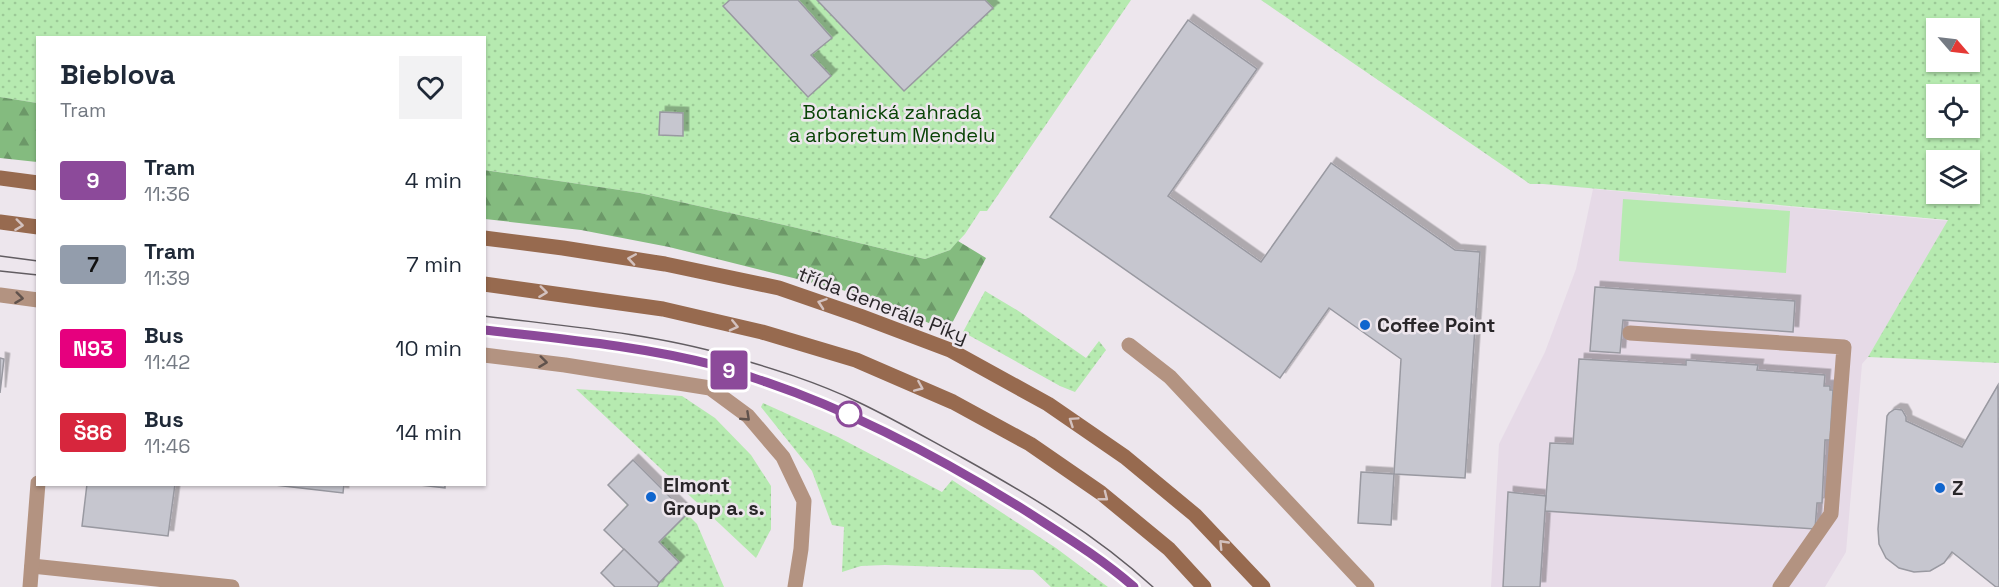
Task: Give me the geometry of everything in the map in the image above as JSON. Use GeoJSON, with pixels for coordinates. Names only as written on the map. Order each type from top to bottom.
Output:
{"type":"FeatureCollection","features":[{"type":"Feature","properties":{"kind":"main road"},"geometry":{"type":"LineString","coordinates":[[0,178],[36,183]]}},
{"type":"Feature","properties":{"kind":"main road"},"geometry":{"type":"LineString","coordinates":[[0,222],[36,227]]}},
{"type":"Feature","properties":{"kind":"main road","name":"třída Generála Píky"},"geometry":{"type":"LineString","coordinates":[[486,238],[665,264],[779,288],[950,350],[1048,404],[1125,457],[1195,515],[1263,587]]}},
{"type":"Feature","properties":{"kind":"main road"},"geometry":{"type":"LineString","coordinates":[[486,284],[663,309],[762,332],[856,360],[953,402],[1030,444],[1101,493],[1160,542],[1204,587]]}},
{"type":"Feature","properties":{"kind":"street"},"geometry":{"type":"LineString","coordinates":[[0,296],[36,300]]}},
{"type":"Feature","properties":{"kind":"street"},"geometry":{"type":"LineString","coordinates":[[1630,333],[1844,347],[1831,514],[1780,587]]}},
{"type":"Feature","properties":{"kind":"street"},"geometry":{"type":"LineString","coordinates":[[1129,345],[1170,377],[1367,587]]}},
{"type":"Feature","properties":{"kind":"street"},"geometry":{"type":"LineString","coordinates":[[486,355],[710,388],[748,416],[783,458],[804,501],[801,549],[795,587]]}},
{"type":"Feature","properties":{"kind":"street"},"geometry":{"type":"LineString","coordinates":[[30,587],[38,486]]}},
{"type":"Feature","properties":{"kind":"street"},"geometry":{"type":"LineString","coordinates":[[32,566],[232,587]]}},
{"type":"Feature","properties":{"kind":"shaded area"},"geometry":{"type":"Polygon","coordinates":[[[1593,189],[1949,221],[1862,364],[1846,552],[1825,587],[1491,587],[1499,444],[1545,352],[1576,269],[1593,189]]]}},
{"type":"Feature","properties":{"kind":"green space","name":"Botanická zahrada a arboretum Mendelu"},"geometry":{"type":"Polygon","coordinates":[[[0,0],[1131,0],[987,211],[980,211],[965,234],[950,250],[925,259],[640,193],[486,170],[486,36],[36,36],[36,103],[0,97],[0,0]]]}},
{"type":"Feature","properties":{"kind":"green space"},"geometry":{"type":"Polygon","coordinates":[[[1261,0],[1999,0],[1999,363],[1868,357],[1948,220],[1530,184],[1261,0]]]}},
{"type":"Feature","properties":{"kind":"green space"},"geometry":{"type":"Polygon","coordinates":[[[0,97],[36,103],[36,162],[0,158],[0,97]]]}},
{"type":"Feature","properties":{"kind":"green space"},"geometry":{"type":"Polygon","coordinates":[[[486,170],[640,193],[925,259],[950,250],[958,241],[986,258],[948,331],[862,295],[669,247],[581,230],[486,219],[486,170]]]}},
{"type":"Feature","properties":{"kind":"green space"},"geometry":{"type":"Polygon","coordinates":[[[1623,199],[1790,211],[1786,273],[1619,261],[1623,199]]]}},
{"type":"Feature","properties":{"kind":"green space"},"geometry":{"type":"Polygon","coordinates":[[[985,291],[1020,312],[1086,358],[1099,341],[1106,350],[1075,392],[963,332],[985,291]]]}},
{"type":"Feature","properties":{"kind":"green space"},"geometry":{"type":"Polygon","coordinates":[[[576,389],[682,396],[715,418],[751,455],[771,486],[771,529],[756,558],[576,389]]]}},
{"type":"Feature","properties":{"kind":"green space"},"geometry":{"type":"Polygon","coordinates":[[[763,403],[838,437],[942,492],[952,480],[1056,548],[1108,587],[1051,587],[1033,570],[885,565],[861,566],[842,572],[844,527],[832,525],[812,471],[761,407],[763,403]]]}},
{"type":"Feature","properties":{"kind":"green space"},"geometry":{"type":"Polygon","coordinates":[[[633,460],[697,524],[724,587],[657,587],[659,583],[604,530],[627,505],[608,485],[633,460]]]}},
{"type":"Feature","properties":{"kind":"building"},"geometry":{"type":"Polygon","coordinates":[[[730,0],[798,0],[832,38],[811,55],[831,76],[808,97],[723,6],[730,0]]]}},
{"type":"Feature","properties":{"kind":"building"},"geometry":{"type":"Polygon","coordinates":[[[817,0],[985,0],[993,8],[904,91],[817,0]]]}},
{"type":"Feature","properties":{"kind":"building"},"geometry":{"type":"Polygon","coordinates":[[[1188,20],[1257,69],[1168,196],[1261,262],[1331,163],[1455,250],[1480,252],[1465,478],[1394,474],[1401,359],[1329,308],[1280,378],[1050,217],[1188,20]]]}},
{"type":"Feature","properties":{"kind":"building"},"geometry":{"type":"Polygon","coordinates":[[[660,112],[683,113],[683,136],[659,135],[660,112]]]}},
{"type":"Feature","properties":{"kind":"building"},"geometry":{"type":"Polygon","coordinates":[[[1595,287],[1795,301],[1793,332],[1623,320],[1620,353],[1590,351],[1595,287]]]}},
{"type":"Feature","properties":{"kind":"building"},"geometry":{"type":"Polygon","coordinates":[[[0,358],[4,359],[0,393],[0,358]]]}},
{"type":"Feature","properties":{"kind":"building"},"geometry":{"type":"Polygon","coordinates":[[[1579,359],[1686,365],[1686,360],[1758,365],[1757,370],[1825,375],[1824,386],[1830,386],[1830,390],[1833,390],[1830,440],[1825,440],[1822,503],[1817,503],[1815,529],[1545,511],[1550,443],[1573,444],[1579,359]]]}},
{"type":"Feature","properties":{"kind":"building","name":"Z"},"geometry":{"type":"Polygon","coordinates":[[[1998,385],[1999,587],[1952,552],[1944,563],[1930,571],[1914,572],[1899,568],[1886,558],[1879,544],[1878,529],[1887,416],[1895,409],[1902,410],[1906,421],[1962,447],[1998,385]]]}},
{"type":"Feature","properties":{"kind":"building"},"geometry":{"type":"Polygon","coordinates":[[[633,460],[687,514],[659,542],[679,562],[659,583],[604,530],[628,505],[608,485],[633,460]]]}},
{"type":"Feature","properties":{"kind":"building"},"geometry":{"type":"Polygon","coordinates":[[[1361,472],[1394,474],[1391,525],[1358,523],[1361,472]]]}},
{"type":"Feature","properties":{"kind":"building"},"geometry":{"type":"Polygon","coordinates":[[[87,486],[175,486],[168,536],[82,526],[87,486]]]}},
{"type":"Feature","properties":{"kind":"building"},"geometry":{"type":"Polygon","coordinates":[[[283,486],[344,486],[343,493],[283,486]]]}},
{"type":"Feature","properties":{"kind":"building"},"geometry":{"type":"Polygon","coordinates":[[[1508,492],[1546,496],[1540,587],[1503,587],[1508,492]]]}},
{"type":"Feature","properties":{"kind":"building"},"geometry":{"type":"Polygon","coordinates":[[[624,549],[659,583],[657,587],[615,587],[601,573],[624,549]]]}},
{"type":"Feature","properties":{"kind":"tram line"},"geometry":{"type":"LineString","coordinates":[[0,256],[36,261]]}},
{"type":"Feature","properties":{"kind":"tram line"},"geometry":{"type":"LineString","coordinates":[[0,271],[36,275]]}},
{"type":"Feature","properties":{"kind":"tram line"},"geometry":{"type":"LineString","coordinates":[[486,316],[606,331],[697,347],[826,388],[898,422],[1038,502],[1085,533],[1153,587]]}},
{"type":"Feature","properties":{"kind":"tram line"},"geometry":{"type":"LineString","coordinates":[[486,330],[660,353],[729,369],[788,391],[868,425],[971,479],[1076,542],[1134,587]]}},
{"type":"Feature","properties":{"kind":"tram line","name":"9"},"geometry":{"type":"LineString","coordinates":[[486,330],[639,350],[719,366],[849,414],[999,495],[1112,568],[1134,587]]}},
{"type":"Feature","properties":{"kind":"place","name":"Coffee Point"},"geometry":{"type":"Point","coordinates":[1365,325]}},
{"type":"Feature","properties":{"kind":"place","name":"Z"},"geometry":{"type":"Point","coordinates":[1940,488]}},
{"type":"Feature","properties":{"kind":"place","name":"Elmont Group a. s."},"geometry":{"type":"Point","coordinates":[651,497]}}]}
